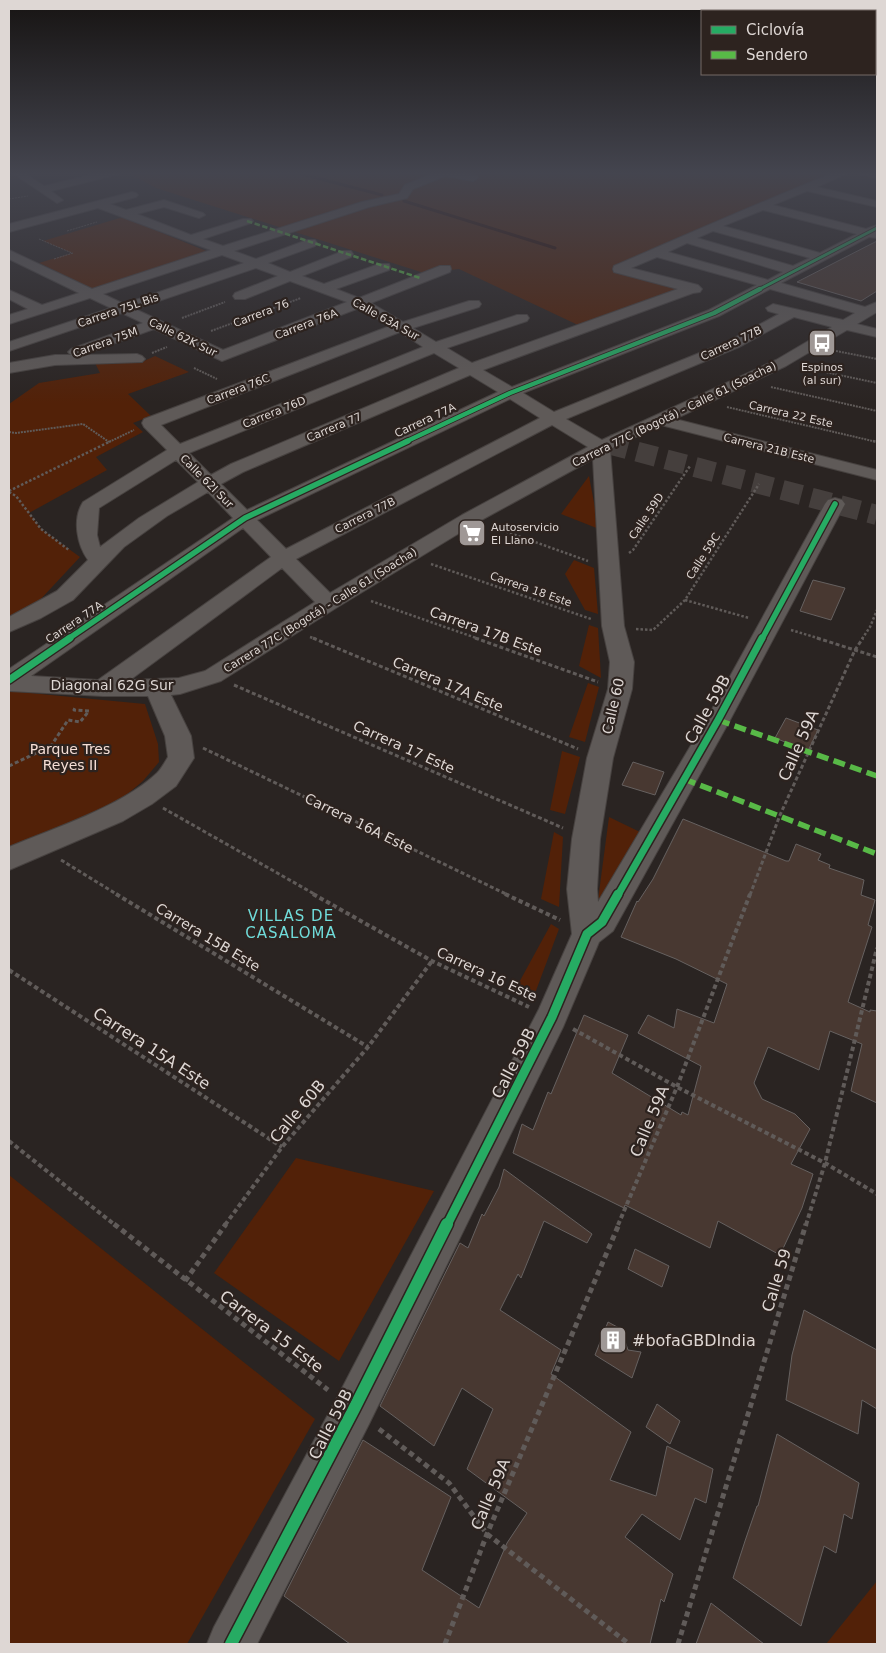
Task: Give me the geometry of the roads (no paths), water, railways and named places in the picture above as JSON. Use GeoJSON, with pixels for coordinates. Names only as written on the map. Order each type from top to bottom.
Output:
{"type":"FeatureCollection","features":[{"type":"Feature","properties":{"kind":"street","name":"Calle 63A Sur"},"geometry":{"type":"LineString","coordinates":[[214,249],[367,306],[601,447]]}},
{"type":"Feature","properties":{"kind":"street"},"geometry":{"type":"LineString","coordinates":[[9,320],[229,249]]}},
{"type":"Feature","properties":{"kind":"street","name":"Carrera 75L Bis"},"geometry":{"type":"LineString","coordinates":[[9,347],[295,249]]}},
{"type":"Feature","properties":{"kind":"street"},"geometry":{"type":"LineString","coordinates":[[662,249],[619,269],[841,326],[877,333]]}},
{"type":"Feature","properties":{"kind":"street"},"geometry":{"type":"LineString","coordinates":[[721,249],[795,271]]}},
{"type":"Feature","properties":{"kind":"street"},"geometry":{"type":"LineString","coordinates":[[792,249],[821,257]]}},
{"type":"Feature","properties":{"kind":"street","name":"Carrera 77A"},"geometry":{"type":"LineString","coordinates":[[9,681],[245,518],[510,392],[714,313],[723,296],[768,284],[836,249]]}},
{"type":"Feature","properties":{"kind":"street"},"geometry":{"type":"LineString","coordinates":[[655,252],[768,284],[872,309]]}},
{"type":"Feature","properties":{"kind":"street","name":"Calle 62K Sur"},"geometry":{"type":"LineString","coordinates":[[9,254],[222,356]]}},
{"type":"Feature","properties":{"kind":"street"},"geometry":{"type":"LineString","coordinates":[[240,296],[347,254]]}},
{"type":"Feature","properties":{"kind":"street"},"geometry":{"type":"LineString","coordinates":[[324,289],[384,267]]}},
{"type":"Feature","properties":{"kind":"street","name":"Carrera 76A"},"geometry":{"type":"LineString","coordinates":[[222,356],[367,306],[445,269]]}},
{"type":"Feature","properties":{"kind":"street","name":"Carrera 77"},"geometry":{"type":"LineString","coordinates":[[9,625],[60,599],[116,544],[135,530],[209,483],[253,460],[327,431],[470,369],[693,288]]}},
{"type":"Feature","properties":{"kind":"street"},"geometry":{"type":"LineString","coordinates":[[9,294],[41,310]]}},
{"type":"Feature","properties":{"kind":"street"},"geometry":{"type":"LineString","coordinates":[[367,306],[391,304]]}},
{"type":"Feature","properties":{"kind":"street","name":"Carrera 76C"},"geometry":{"type":"LineString","coordinates":[[150,423],[401,327],[474,304]]}},
{"type":"Feature","properties":{"kind":"street","name":"Carrera 77C (Bogotá) - Calle 61 (Soacha)"},"geometry":{"type":"LineString","coordinates":[[213,676],[406,555],[469,519],[601,447],[780,363],[872,309]]}},
{"type":"Feature","properties":{"kind":"street","name":"Carrera 77B"},"geometry":{"type":"LineString","coordinates":[[103,688],[284,558],[553,418],[734,344],[791,313]]}},
{"type":"Feature","properties":{"kind":"street","name":"Carrera 76D"},"geometry":{"type":"LineString","coordinates":[[97,564],[86,539],[90,506],[178,451],[435,347],[522,318]]}},
{"type":"Feature","properties":{"kind":"street","name":"Carrera 75M"},"geometry":{"type":"LineString","coordinates":[[55,360],[157,325]]}},
{"type":"Feature","properties":{"kind":"street"},"geometry":{"type":"LineString","coordinates":[[9,368],[55,360],[137,358]]}},
{"type":"Feature","properties":{"kind":"street","name":"Carrera 21B Este"},"geometry":{"type":"LineString","coordinates":[[660,420],[877,475]]}},
{"type":"Feature","properties":{"kind":"street","name":"Calle 62I Sur"},"geometry":{"type":"LineString","coordinates":[[150,423],[328,603]]}},
{"type":"Feature","properties":{"kind":"street","name":"Calle 60"},"geometry":{"type":"LineString","coordinates":[[587,934],[582,889],[586,838],[600,758],[620,689],[622,662],[613,626],[601,447]]}},
{"type":"Feature","properties":{"kind":"street","name":"Calle 59B"},"geometry":{"type":"LineString","coordinates":[[231,1644],[354,1409],[552,1017],[587,934],[602,922],[718,720],[835,504]]}},
{"type":"Feature","properties":{"kind":"street","name":"Diagonal 62G Sur"},"geometry":{"type":"LineString","coordinates":[[9,681],[103,688],[156,688],[180,686],[213,676]]}},
{"type":"Feature","properties":{"kind":"street"},"geometry":{"type":"LineString","coordinates":[[9,858],[113,814],[143,797],[167,779],[181,758],[178,736],[156,688]]}},
{"type":"Feature","properties":{"kind":"tunnel"},"geometry":{"type":"LineString","coordinates":[[608,444],[877,515]]}},
{"type":"Feature","properties":{"kind":"place","name":"Espinos (al sur)"},"geometry":{"type":"Point","coordinates":[822,343]}},
{"type":"Feature","properties":{"kind":"place","name":"Autoservicio El Llano"},"geometry":{"type":"Point","coordinates":[472,533]}},
{"type":"Feature","properties":{"kind":"place","name":"#bofaGBDIndia"},"geometry":{"type":"Point","coordinates":[613,1340]}},
{"type":"Feature","properties":{"kind":"district","name":"VILLAS DE CASALOMA"},"geometry":{"type":"Point","coordinates":[291,924]}},
{"type":"Feature","properties":{"kind":"park label","name":"Parque Tres Reyes II"},"geometry":{"type":"Point","coordinates":[70,758]}}]}
